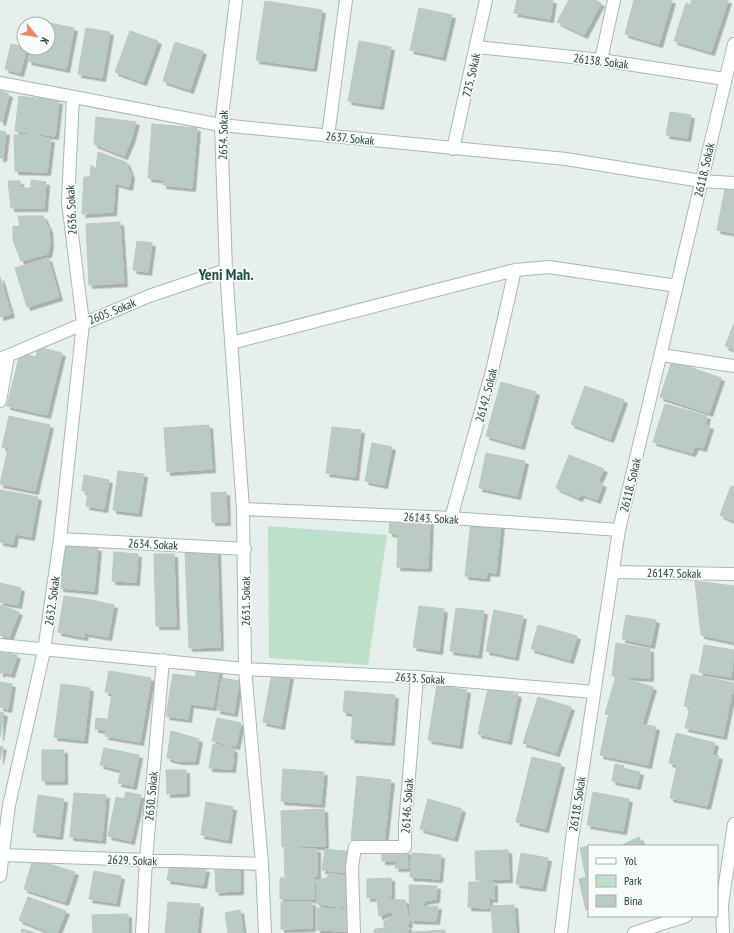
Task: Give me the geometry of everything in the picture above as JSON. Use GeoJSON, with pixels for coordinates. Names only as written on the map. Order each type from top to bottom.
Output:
{"type":"FeatureCollection","features":[{"type":"Feature","properties":{"kind":"street","name":"2654. Sokak"},"geometry":{"type":"LineString","coordinates":[[226,270],[221,125],[236,0]]}},
{"type":"Feature","properties":{"kind":"street"},"geometry":{"type":"LineString","coordinates":[[328,136],[346,0]]}},
{"type":"Feature","properties":{"kind":"street","name":"725. Sokak"},"geometry":{"type":"LineString","coordinates":[[453,149],[477,47],[486,0]]}},
{"type":"Feature","properties":{"kind":"street"},"geometry":{"type":"LineString","coordinates":[[601,60],[614,0]]}},
{"type":"Feature","properties":{"kind":"street","name":"26118. Sokak"},"geometry":{"type":"LineString","coordinates":[[561,933],[572,839],[619,530],[662,355],[701,181],[734,44]]}},
{"type":"Feature","properties":{"kind":"street","name":"26138. Sokak"},"geometry":{"type":"LineString","coordinates":[[477,47],[601,60],[725,79]]}},
{"type":"Feature","properties":{"kind":"street","name":"2637. Sokak"},"geometry":{"type":"LineString","coordinates":[[0,83],[221,125],[566,159],[701,181],[734,183]]}},
{"type":"Feature","properties":{"kind":"street","name":"2636. Sokak"},"geometry":{"type":"LineString","coordinates":[[73,97],[68,202],[83,323]]}},
{"type":"Feature","properties":{"kind":"street"},"geometry":{"type":"LineString","coordinates":[[231,343],[515,270],[549,267],[677,286]]}},
{"type":"Feature","properties":{"kind":"street","name":"2605. Sokak"},"geometry":{"type":"LineString","coordinates":[[4,357],[149,296],[226,270]]}},
{"type":"Feature","properties":{"kind":"street","name":"2631. Sokak"},"geometry":{"type":"LineString","coordinates":[[226,270],[244,510],[245,669],[262,864],[265,933]]}},
{"type":"Feature","properties":{"kind":"street","name":"26142. Sokak"},"geometry":{"type":"LineString","coordinates":[[451,518],[492,371],[515,270]]}},
{"type":"Feature","properties":{"kind":"street","name":"2632. Sokak"},"geometry":{"type":"LineString","coordinates":[[0,876],[5,804],[44,651],[60,539],[83,323]]}},
{"type":"Feature","properties":{"kind":"street"},"geometry":{"type":"LineString","coordinates":[[662,355],[734,366]]}},
{"type":"Feature","properties":{"kind":"street"},"geometry":{"type":"LineString","coordinates":[[0,400],[4,357]]}},
{"type":"Feature","properties":{"kind":"street","name":"26143. Sokak"},"geometry":{"type":"LineString","coordinates":[[244,510],[451,518],[619,530]]}},
{"type":"Feature","properties":{"kind":"street","name":"2634. Sokak"},"geometry":{"type":"LineString","coordinates":[[60,539],[245,548]]}},
{"type":"Feature","properties":{"kind":"street","name":"26147. Sokak"},"geometry":{"type":"LineString","coordinates":[[613,572],[734,574]]}},
{"type":"Feature","properties":{"kind":"street","name":"2633. Sokak"},"geometry":{"type":"LineString","coordinates":[[0,645],[44,651],[163,660],[245,669],[416,677],[594,692]]}},
{"type":"Feature","properties":{"kind":"street","name":"2630. Sokak"},"geometry":{"type":"LineString","coordinates":[[142,933],[146,860],[163,660]]}},
{"type":"Feature","properties":{"kind":"street","name":"26146. Sokak"},"geometry":{"type":"LineString","coordinates":[[354,933],[352,867],[355,847],[405,848],[405,825],[416,677]]}},
{"type":"Feature","properties":{"kind":"street"},"geometry":{"type":"LineString","coordinates":[[723,933],[724,903],[734,824]]}},
{"type":"Feature","properties":{"kind":"street","name":"2629. Sokak"},"geometry":{"type":"LineString","coordinates":[[2,855],[262,864]]}},
{"type":"Feature","properties":{"kind":"street"},"geometry":{"type":"LineString","coordinates":[[634,933],[683,917]]}},
{"type":"Feature","properties":{"kind":"green space"},"geometry":{"type":"Polygon","coordinates":[[[268,526],[387,535],[368,665],[269,658],[268,526]]]}},
{"type":"Feature","properties":{"kind":"building"},"geometry":{"type":"Polygon","coordinates":[[[517,0],[553,0],[550,19],[514,13],[517,0]]]}},
{"type":"Feature","properties":{"kind":"building"},"geometry":{"type":"Polygon","coordinates":[[[569,0],[595,0],[601,3],[584,35],[557,22],[569,0]]]}},
{"type":"Feature","properties":{"kind":"building"},"geometry":{"type":"Polygon","coordinates":[[[634,0],[672,0],[659,44],[625,34],[634,0]]]}},
{"type":"Feature","properties":{"kind":"building"},"geometry":{"type":"Polygon","coordinates":[[[692,0],[728,0],[711,52],[674,41],[686,3],[690,5],[692,0]]]}},
{"type":"Feature","properties":{"kind":"building"},"geometry":{"type":"Polygon","coordinates":[[[265,1],[322,10],[313,68],[256,60],[265,1]]]}},
{"type":"Feature","properties":{"kind":"building"},"geometry":{"type":"Polygon","coordinates":[[[419,8],[452,15],[442,57],[410,50],[419,8]]]}},
{"type":"Feature","properties":{"kind":"building"},"geometry":{"type":"Polygon","coordinates":[[[56,24],[74,28],[66,69],[28,61],[29,56],[56,56],[56,24]]]}},
{"type":"Feature","properties":{"kind":"building"},"geometry":{"type":"Polygon","coordinates":[[[86,28],[110,32],[102,78],[78,74],[86,28]]]}},
{"type":"Feature","properties":{"kind":"building"},"geometry":{"type":"Polygon","coordinates":[[[130,31],[158,41],[143,82],[115,72],[130,31]]]}},
{"type":"Feature","properties":{"kind":"building"},"geometry":{"type":"Polygon","coordinates":[[[359,41],[391,47],[380,106],[348,101],[359,41]]]}},
{"type":"Feature","properties":{"kind":"building"},"geometry":{"type":"Polygon","coordinates":[[[175,42],[203,51],[190,90],[163,81],[175,42]]]}},
{"type":"Feature","properties":{"kind":"building"},"geometry":{"type":"Polygon","coordinates":[[[11,44],[16,45],[16,56],[25,56],[20,73],[5,69],[11,44]]]}},
{"type":"Feature","properties":{"kind":"building"},"geometry":{"type":"Polygon","coordinates":[[[0,91],[9,94],[2,122],[0,121],[0,91]]]}},
{"type":"Feature","properties":{"kind":"building"},"geometry":{"type":"Polygon","coordinates":[[[19,96],[59,101],[55,136],[15,131],[19,96]]]}},
{"type":"Feature","properties":{"kind":"building"},"geometry":{"type":"Polygon","coordinates":[[[670,112],[691,115],[687,138],[666,135],[670,112]]]}},
{"type":"Feature","properties":{"kind":"building"},"geometry":{"type":"Polygon","coordinates":[[[96,117],[136,122],[131,140],[124,156],[94,144],[96,117]]]}},
{"type":"Feature","properties":{"kind":"building"},"geometry":{"type":"Polygon","coordinates":[[[152,124],[197,128],[192,188],[163,185],[164,180],[148,178],[152,124]]]}},
{"type":"Feature","properties":{"kind":"building"},"geometry":{"type":"Polygon","coordinates":[[[0,131],[6,132],[3,158],[0,158],[0,131]]]}},
{"type":"Feature","properties":{"kind":"building"},"geometry":{"type":"Polygon","coordinates":[[[14,135],[33,135],[51,139],[47,172],[15,171],[14,135]]]}},
{"type":"Feature","properties":{"kind":"building"},"geometry":{"type":"Polygon","coordinates":[[[98,152],[126,162],[131,175],[129,187],[115,183],[113,212],[82,214],[84,177],[90,177],[91,165],[96,169],[98,152]]]}},
{"type":"Feature","properties":{"kind":"building"},"geometry":{"type":"Polygon","coordinates":[[[31,180],[46,182],[44,208],[11,208],[8,181],[20,181],[20,188],[31,188],[31,180]]]}},
{"type":"Feature","properties":{"kind":"building"},"geometry":{"type":"Polygon","coordinates":[[[725,189],[734,191],[734,233],[717,230],[725,189]]]}},
{"type":"Feature","properties":{"kind":"building"},"geometry":{"type":"Polygon","coordinates":[[[18,216],[43,216],[49,229],[50,244],[48,254],[21,261],[13,240],[13,226],[20,227],[18,216]]]}},
{"type":"Feature","properties":{"kind":"building"},"geometry":{"type":"Polygon","coordinates":[[[120,222],[124,283],[89,285],[86,224],[120,222]]]}},
{"type":"Feature","properties":{"kind":"building"},"geometry":{"type":"Polygon","coordinates":[[[137,241],[152,243],[148,272],[133,270],[137,241]]]}},
{"type":"Feature","properties":{"kind":"building"},"geometry":{"type":"Polygon","coordinates":[[[48,258],[59,297],[27,307],[15,268],[48,258]]]}},
{"type":"Feature","properties":{"kind":"building"},"geometry":{"type":"Polygon","coordinates":[[[0,277],[11,314],[0,317],[0,277]]]}},
{"type":"Feature","properties":{"kind":"building"},"geometry":{"type":"Polygon","coordinates":[[[734,324],[734,350],[725,346],[734,324]]]}},
{"type":"Feature","properties":{"kind":"building"},"geometry":{"type":"Polygon","coordinates":[[[38,347],[62,353],[47,415],[7,406],[20,353],[36,357],[38,347]]]}},
{"type":"Feature","properties":{"kind":"building"},"geometry":{"type":"Polygon","coordinates":[[[672,361],[721,378],[709,413],[660,397],[672,361]]]}},
{"type":"Feature","properties":{"kind":"building"},"geometry":{"type":"Polygon","coordinates":[[[501,382],[536,392],[521,446],[486,436],[501,382]]]}},
{"type":"Feature","properties":{"kind":"building"},"geometry":{"type":"Polygon","coordinates":[[[585,386],[624,400],[610,439],[571,424],[585,386]]]}},
{"type":"Feature","properties":{"kind":"building"},"geometry":{"type":"Polygon","coordinates":[[[665,404],[707,416],[705,425],[710,426],[703,448],[695,446],[692,453],[653,442],[665,404]]]}},
{"type":"Feature","properties":{"kind":"building"},"geometry":{"type":"Polygon","coordinates":[[[9,416],[50,425],[35,491],[0,484],[8,449],[2,447],[9,416]]]}},
{"type":"Feature","properties":{"kind":"building"},"geometry":{"type":"Polygon","coordinates":[[[209,425],[212,469],[167,472],[164,428],[209,425]]]}},
{"type":"Feature","properties":{"kind":"building"},"geometry":{"type":"Polygon","coordinates":[[[332,427],[361,430],[355,477],[326,473],[332,427]]]}},
{"type":"Feature","properties":{"kind":"building"},"geometry":{"type":"Polygon","coordinates":[[[372,443],[392,447],[384,485],[365,481],[372,443]]]}},
{"type":"Feature","properties":{"kind":"building"},"geometry":{"type":"Polygon","coordinates":[[[486,453],[525,461],[517,496],[479,488],[486,453]]]}},
{"type":"Feature","properties":{"kind":"building"},"geometry":{"type":"Polygon","coordinates":[[[569,455],[604,469],[598,482],[603,484],[597,500],[581,494],[579,498],[556,488],[569,455]]]}},
{"type":"Feature","properties":{"kind":"building"},"geometry":{"type":"Polygon","coordinates":[[[118,471],[144,474],[138,513],[113,510],[118,471]]]}},
{"type":"Feature","properties":{"kind":"building"},"geometry":{"type":"Polygon","coordinates":[[[84,475],[109,480],[104,509],[86,506],[88,492],[82,491],[84,475]]]}},
{"type":"Feature","properties":{"kind":"building"},"geometry":{"type":"Polygon","coordinates":[[[731,486],[734,487],[734,521],[720,515],[731,486]]]}},
{"type":"Feature","properties":{"kind":"building"},"geometry":{"type":"Polygon","coordinates":[[[0,490],[38,497],[31,537],[15,534],[13,544],[0,542],[0,490]]]}},
{"type":"Feature","properties":{"kind":"building"},"geometry":{"type":"Polygon","coordinates":[[[226,492],[227,522],[212,522],[211,493],[226,492]]]}},
{"type":"Feature","properties":{"kind":"building"},"geometry":{"type":"Polygon","coordinates":[[[390,518],[430,519],[428,568],[397,567],[398,534],[389,533],[390,518]]]}},
{"type":"Feature","properties":{"kind":"building"},"geometry":{"type":"Polygon","coordinates":[[[471,521],[501,523],[496,573],[487,572],[486,578],[465,576],[471,521]]]}},
{"type":"Feature","properties":{"kind":"building"},"geometry":{"type":"Polygon","coordinates":[[[64,545],[98,548],[94,591],[60,588],[64,545]]]}},
{"type":"Feature","properties":{"kind":"building"},"geometry":{"type":"Polygon","coordinates":[[[217,551],[220,647],[189,648],[185,552],[217,551]]]}},
{"type":"Feature","properties":{"kind":"building"},"geometry":{"type":"Polygon","coordinates":[[[114,552],[138,554],[136,582],[112,581],[114,552]]]}},
{"type":"Feature","properties":{"kind":"building"},"geometry":{"type":"Polygon","coordinates":[[[154,554],[174,554],[176,626],[156,626],[154,554]]]}},
{"type":"Feature","properties":{"kind":"building"},"geometry":{"type":"Polygon","coordinates":[[[695,581],[734,586],[734,642],[701,635],[695,581]]]}},
{"type":"Feature","properties":{"kind":"building"},"geometry":{"type":"Polygon","coordinates":[[[0,583],[21,588],[18,605],[0,602],[0,583]]]}},
{"type":"Feature","properties":{"kind":"building"},"geometry":{"type":"Polygon","coordinates":[[[64,596],[91,600],[84,637],[58,632],[64,596]]]}},
{"type":"Feature","properties":{"kind":"building"},"geometry":{"type":"Polygon","coordinates":[[[91,600],[114,605],[108,637],[85,633],[91,600]]]}},
{"type":"Feature","properties":{"kind":"building"},"geometry":{"type":"Polygon","coordinates":[[[0,605],[19,612],[9,638],[0,635],[0,605]]]}},
{"type":"Feature","properties":{"kind":"building"},"geometry":{"type":"Polygon","coordinates":[[[419,606],[444,609],[439,651],[413,647],[419,606]]]}},
{"type":"Feature","properties":{"kind":"building"},"geometry":{"type":"Polygon","coordinates":[[[456,608],[484,611],[478,655],[450,651],[456,608]]]}},
{"type":"Feature","properties":{"kind":"building"},"geometry":{"type":"Polygon","coordinates":[[[494,610],[523,616],[515,657],[486,651],[494,610]]]}},
{"type":"Feature","properties":{"kind":"building"},"geometry":{"type":"Polygon","coordinates":[[[626,615],[656,620],[651,645],[622,639],[626,615]]]}},
{"type":"Feature","properties":{"kind":"building"},"geometry":{"type":"Polygon","coordinates":[[[538,625],[577,636],[570,660],[531,649],[538,625]]]}},
{"type":"Feature","properties":{"kind":"building"},"geometry":{"type":"Polygon","coordinates":[[[616,643],[650,649],[650,678],[612,676],[616,643]]]}},
{"type":"Feature","properties":{"kind":"building"},"geometry":{"type":"Polygon","coordinates":[[[704,645],[734,650],[731,677],[699,672],[704,645]]]}},
{"type":"Feature","properties":{"kind":"building"},"geometry":{"type":"Polygon","coordinates":[[[0,652],[17,655],[11,674],[3,672],[0,674],[0,652]]]}},
{"type":"Feature","properties":{"kind":"building"},"geometry":{"type":"Polygon","coordinates":[[[197,668],[219,671],[213,707],[190,704],[188,719],[166,716],[173,674],[195,677],[197,668]]]}},
{"type":"Feature","properties":{"kind":"building"},"geometry":{"type":"Polygon","coordinates":[[[109,671],[151,678],[140,742],[105,736],[112,693],[105,692],[109,671]]]}},
{"type":"Feature","properties":{"kind":"building"},"geometry":{"type":"Polygon","coordinates":[[[272,673],[290,676],[281,726],[263,722],[272,673]]]}},
{"type":"Feature","properties":{"kind":"building"},"geometry":{"type":"Polygon","coordinates":[[[691,674],[734,683],[723,736],[685,728],[690,707],[684,706],[691,674]]]}},
{"type":"Feature","properties":{"kind":"building"},"geometry":{"type":"Polygon","coordinates":[[[616,676],[653,687],[642,724],[605,714],[616,676]]]}},
{"type":"Feature","properties":{"kind":"building"},"geometry":{"type":"Polygon","coordinates":[[[222,678],[239,681],[234,713],[217,710],[222,678]]]}},
{"type":"Feature","properties":{"kind":"building"},"geometry":{"type":"Polygon","coordinates":[[[0,682],[12,684],[8,709],[0,707],[0,682]]]}},
{"type":"Feature","properties":{"kind":"building"},"geometry":{"type":"Polygon","coordinates":[[[61,684],[90,688],[84,740],[54,737],[61,684]]]}},
{"type":"Feature","properties":{"kind":"building"},"geometry":{"type":"Polygon","coordinates":[[[437,685],[467,690],[459,745],[428,740],[437,685]]]}},
{"type":"Feature","properties":{"kind":"building"},"geometry":{"type":"Polygon","coordinates":[[[488,688],[518,694],[508,741],[478,734],[488,688]]]}},
{"type":"Feature","properties":{"kind":"building"},"geometry":{"type":"Polygon","coordinates":[[[345,691],[395,695],[391,742],[351,739],[353,713],[343,712],[345,691]]]}},
{"type":"Feature","properties":{"kind":"building"},"geometry":{"type":"Polygon","coordinates":[[[538,697],[571,707],[556,753],[523,743],[538,697]]]}},
{"type":"Feature","properties":{"kind":"building"},"geometry":{"type":"Polygon","coordinates":[[[0,712],[4,713],[0,737],[0,712]]]}},
{"type":"Feature","properties":{"kind":"building"},"geometry":{"type":"Polygon","coordinates":[[[608,717],[656,727],[648,765],[600,755],[608,717]]]}},
{"type":"Feature","properties":{"kind":"building"},"geometry":{"type":"Polygon","coordinates":[[[96,718],[106,719],[105,730],[95,729],[96,718]]]}},
{"type":"Feature","properties":{"kind":"building"},"geometry":{"type":"Polygon","coordinates":[[[217,718],[241,723],[236,746],[212,741],[217,718]]]}},
{"type":"Feature","properties":{"kind":"building"},"geometry":{"type":"Polygon","coordinates":[[[171,731],[199,739],[195,761],[178,761],[167,758],[171,731]]]}},
{"type":"Feature","properties":{"kind":"building"},"geometry":{"type":"Polygon","coordinates":[[[676,733],[715,743],[712,755],[719,756],[707,806],[670,798],[677,765],[669,763],[676,733]]]}},
{"type":"Feature","properties":{"kind":"building"},"geometry":{"type":"Polygon","coordinates":[[[213,744],[231,747],[234,750],[232,769],[209,768],[213,744]]]}},
{"type":"Feature","properties":{"kind":"building"},"geometry":{"type":"Polygon","coordinates":[[[0,746],[3,747],[0,760],[0,746]]]}},
{"type":"Feature","properties":{"kind":"building"},"geometry":{"type":"Polygon","coordinates":[[[104,748],[139,755],[133,786],[118,783],[121,770],[100,765],[104,748]]]}},
{"type":"Feature","properties":{"kind":"building"},"geometry":{"type":"Polygon","coordinates":[[[42,750],[64,750],[64,781],[42,781],[42,750]]]}},
{"type":"Feature","properties":{"kind":"building"},"geometry":{"type":"Polygon","coordinates":[[[532,757],[561,764],[545,829],[516,822],[532,757]]]}},
{"type":"Feature","properties":{"kind":"building"},"geometry":{"type":"Polygon","coordinates":[[[615,764],[624,766],[623,768],[640,772],[637,786],[612,781],[615,764]]]}},
{"type":"Feature","properties":{"kind":"building"},"geometry":{"type":"Polygon","coordinates":[[[283,769],[324,772],[321,804],[281,801],[283,769]]]}},
{"type":"Feature","properties":{"kind":"building"},"geometry":{"type":"Polygon","coordinates":[[[166,770],[186,770],[186,793],[167,794],[166,770]]]}},
{"type":"Feature","properties":{"kind":"building"},"geometry":{"type":"Polygon","coordinates":[[[357,776],[391,780],[384,843],[351,840],[357,776]]]}},
{"type":"Feature","properties":{"kind":"building"},"geometry":{"type":"Polygon","coordinates":[[[126,792],[141,795],[131,841],[108,836],[116,797],[124,799],[126,792]]]}},
{"type":"Feature","properties":{"kind":"building"},"geometry":{"type":"Polygon","coordinates":[[[593,792],[629,799],[623,831],[587,825],[593,792]]]}},
{"type":"Feature","properties":{"kind":"building"},"geometry":{"type":"Polygon","coordinates":[[[74,793],[106,795],[102,840],[70,837],[74,793]]]}},
{"type":"Feature","properties":{"kind":"building"},"geometry":{"type":"Polygon","coordinates":[[[38,795],[64,799],[59,836],[33,833],[38,795]]]}},
{"type":"Feature","properties":{"kind":"building"},"geometry":{"type":"Polygon","coordinates":[[[428,799],[462,809],[454,838],[420,829],[428,799]]]}},
{"type":"Feature","properties":{"kind":"building"},"geometry":{"type":"Polygon","coordinates":[[[206,802],[233,807],[228,840],[201,835],[206,802]]]}},
{"type":"Feature","properties":{"kind":"building"},"geometry":{"type":"Polygon","coordinates":[[[324,809],[325,846],[282,847],[281,811],[324,809]]]}},
{"type":"Feature","properties":{"kind":"building"},"geometry":{"type":"Polygon","coordinates":[[[639,837],[643,845],[622,845],[639,837]]]}},
{"type":"Feature","properties":{"kind":"building"},"geometry":{"type":"Polygon","coordinates":[[[588,846],[588,909],[586,910],[579,879],[586,877],[580,848],[588,846]]]}},
{"type":"Feature","properties":{"kind":"building"},"geometry":{"type":"Polygon","coordinates":[[[284,849],[317,849],[317,876],[285,877],[284,849]]]}},
{"type":"Feature","properties":{"kind":"building"},"geometry":{"type":"Polygon","coordinates":[[[325,849],[354,852],[351,873],[322,870],[325,849]]]}},
{"type":"Feature","properties":{"kind":"building"},"geometry":{"type":"Polygon","coordinates":[[[508,850],[509,879],[476,880],[475,851],[508,850]]]}},
{"type":"Feature","properties":{"kind":"building"},"geometry":{"type":"Polygon","coordinates":[[[407,851],[408,868],[395,868],[397,861],[382,861],[382,852],[407,851]]]}},
{"type":"Feature","properties":{"kind":"building"},"geometry":{"type":"Polygon","coordinates":[[[412,853],[441,855],[439,879],[410,877],[412,853]]]}},
{"type":"Feature","properties":{"kind":"building"},"geometry":{"type":"Polygon","coordinates":[[[521,853],[548,858],[542,888],[516,884],[521,853]]]}},
{"type":"Feature","properties":{"kind":"building"},"geometry":{"type":"Polygon","coordinates":[[[33,859],[75,872],[65,902],[24,889],[33,859]]]}},
{"type":"Feature","properties":{"kind":"building"},"geometry":{"type":"Polygon","coordinates":[[[170,864],[206,869],[203,885],[167,880],[170,864]]]}},
{"type":"Feature","properties":{"kind":"building"},"geometry":{"type":"Polygon","coordinates":[[[240,866],[240,891],[216,892],[215,867],[240,866]]]}},
{"type":"Feature","properties":{"kind":"building"},"geometry":{"type":"Polygon","coordinates":[[[94,871],[121,876],[116,903],[89,899],[94,871]]]}},
{"type":"Feature","properties":{"kind":"building"},"geometry":{"type":"Polygon","coordinates":[[[329,873],[350,877],[347,908],[317,904],[317,880],[327,878],[329,873]]]}},
{"type":"Feature","properties":{"kind":"building"},"geometry":{"type":"Polygon","coordinates":[[[280,878],[314,878],[314,899],[280,899],[280,878]]]}},
{"type":"Feature","properties":{"kind":"building"},"geometry":{"type":"Polygon","coordinates":[[[391,878],[391,897],[367,898],[367,879],[391,878]]]}},
{"type":"Feature","properties":{"kind":"building"},"geometry":{"type":"Polygon","coordinates":[[[469,882],[494,882],[494,899],[489,898],[489,908],[468,907],[469,882]]]}},
{"type":"Feature","properties":{"kind":"building"},"geometry":{"type":"Polygon","coordinates":[[[409,885],[437,886],[436,899],[424,901],[423,907],[438,906],[436,921],[410,920],[409,885]]]}},
{"type":"Feature","properties":{"kind":"building"},"geometry":{"type":"Polygon","coordinates":[[[28,897],[66,911],[57,933],[52,933],[19,920],[28,897]]]}},
{"type":"Feature","properties":{"kind":"building"},"geometry":{"type":"Polygon","coordinates":[[[377,899],[405,900],[409,924],[384,927],[384,921],[393,917],[392,911],[379,916],[377,899]]]}},
{"type":"Feature","properties":{"kind":"building"},"geometry":{"type":"Polygon","coordinates":[[[168,902],[200,904],[197,933],[165,933],[168,902]]]}},
{"type":"Feature","properties":{"kind":"building"},"geometry":{"type":"Polygon","coordinates":[[[281,902],[312,902],[312,928],[281,929],[281,902]]]}},
{"type":"Feature","properties":{"kind":"building"},"geometry":{"type":"Polygon","coordinates":[[[514,905],[516,933],[493,933],[491,906],[514,905]]]}},
{"type":"Feature","properties":{"kind":"building"},"geometry":{"type":"Polygon","coordinates":[[[317,908],[348,910],[347,931],[317,930],[317,908]]]}},
{"type":"Feature","properties":{"kind":"building"},"geometry":{"type":"Polygon","coordinates":[[[240,910],[243,933],[228,933],[225,913],[240,910]]]}},
{"type":"Feature","properties":{"kind":"building"},"geometry":{"type":"Polygon","coordinates":[[[128,914],[128,933],[93,933],[92,915],[128,914]]]}},
{"type":"Feature","properties":{"kind":"building"},"geometry":{"type":"Polygon","coordinates":[[[408,926],[408,933],[374,933],[375,929],[408,926]]]}},
{"type":"Feature","properties":{"kind":"building"},"geometry":{"type":"Polygon","coordinates":[[[22,929],[35,933],[21,933],[22,929]]]}},
{"type":"Feature","properties":{"kind":"building"},"geometry":{"type":"Polygon","coordinates":[[[445,930],[445,933],[411,933],[411,932],[445,930]]]}},
{"type":"Feature","properties":{"kind":"district","name":"Yeni Mah."},"geometry":{"type":"Point","coordinates":[226,274]}}]}
